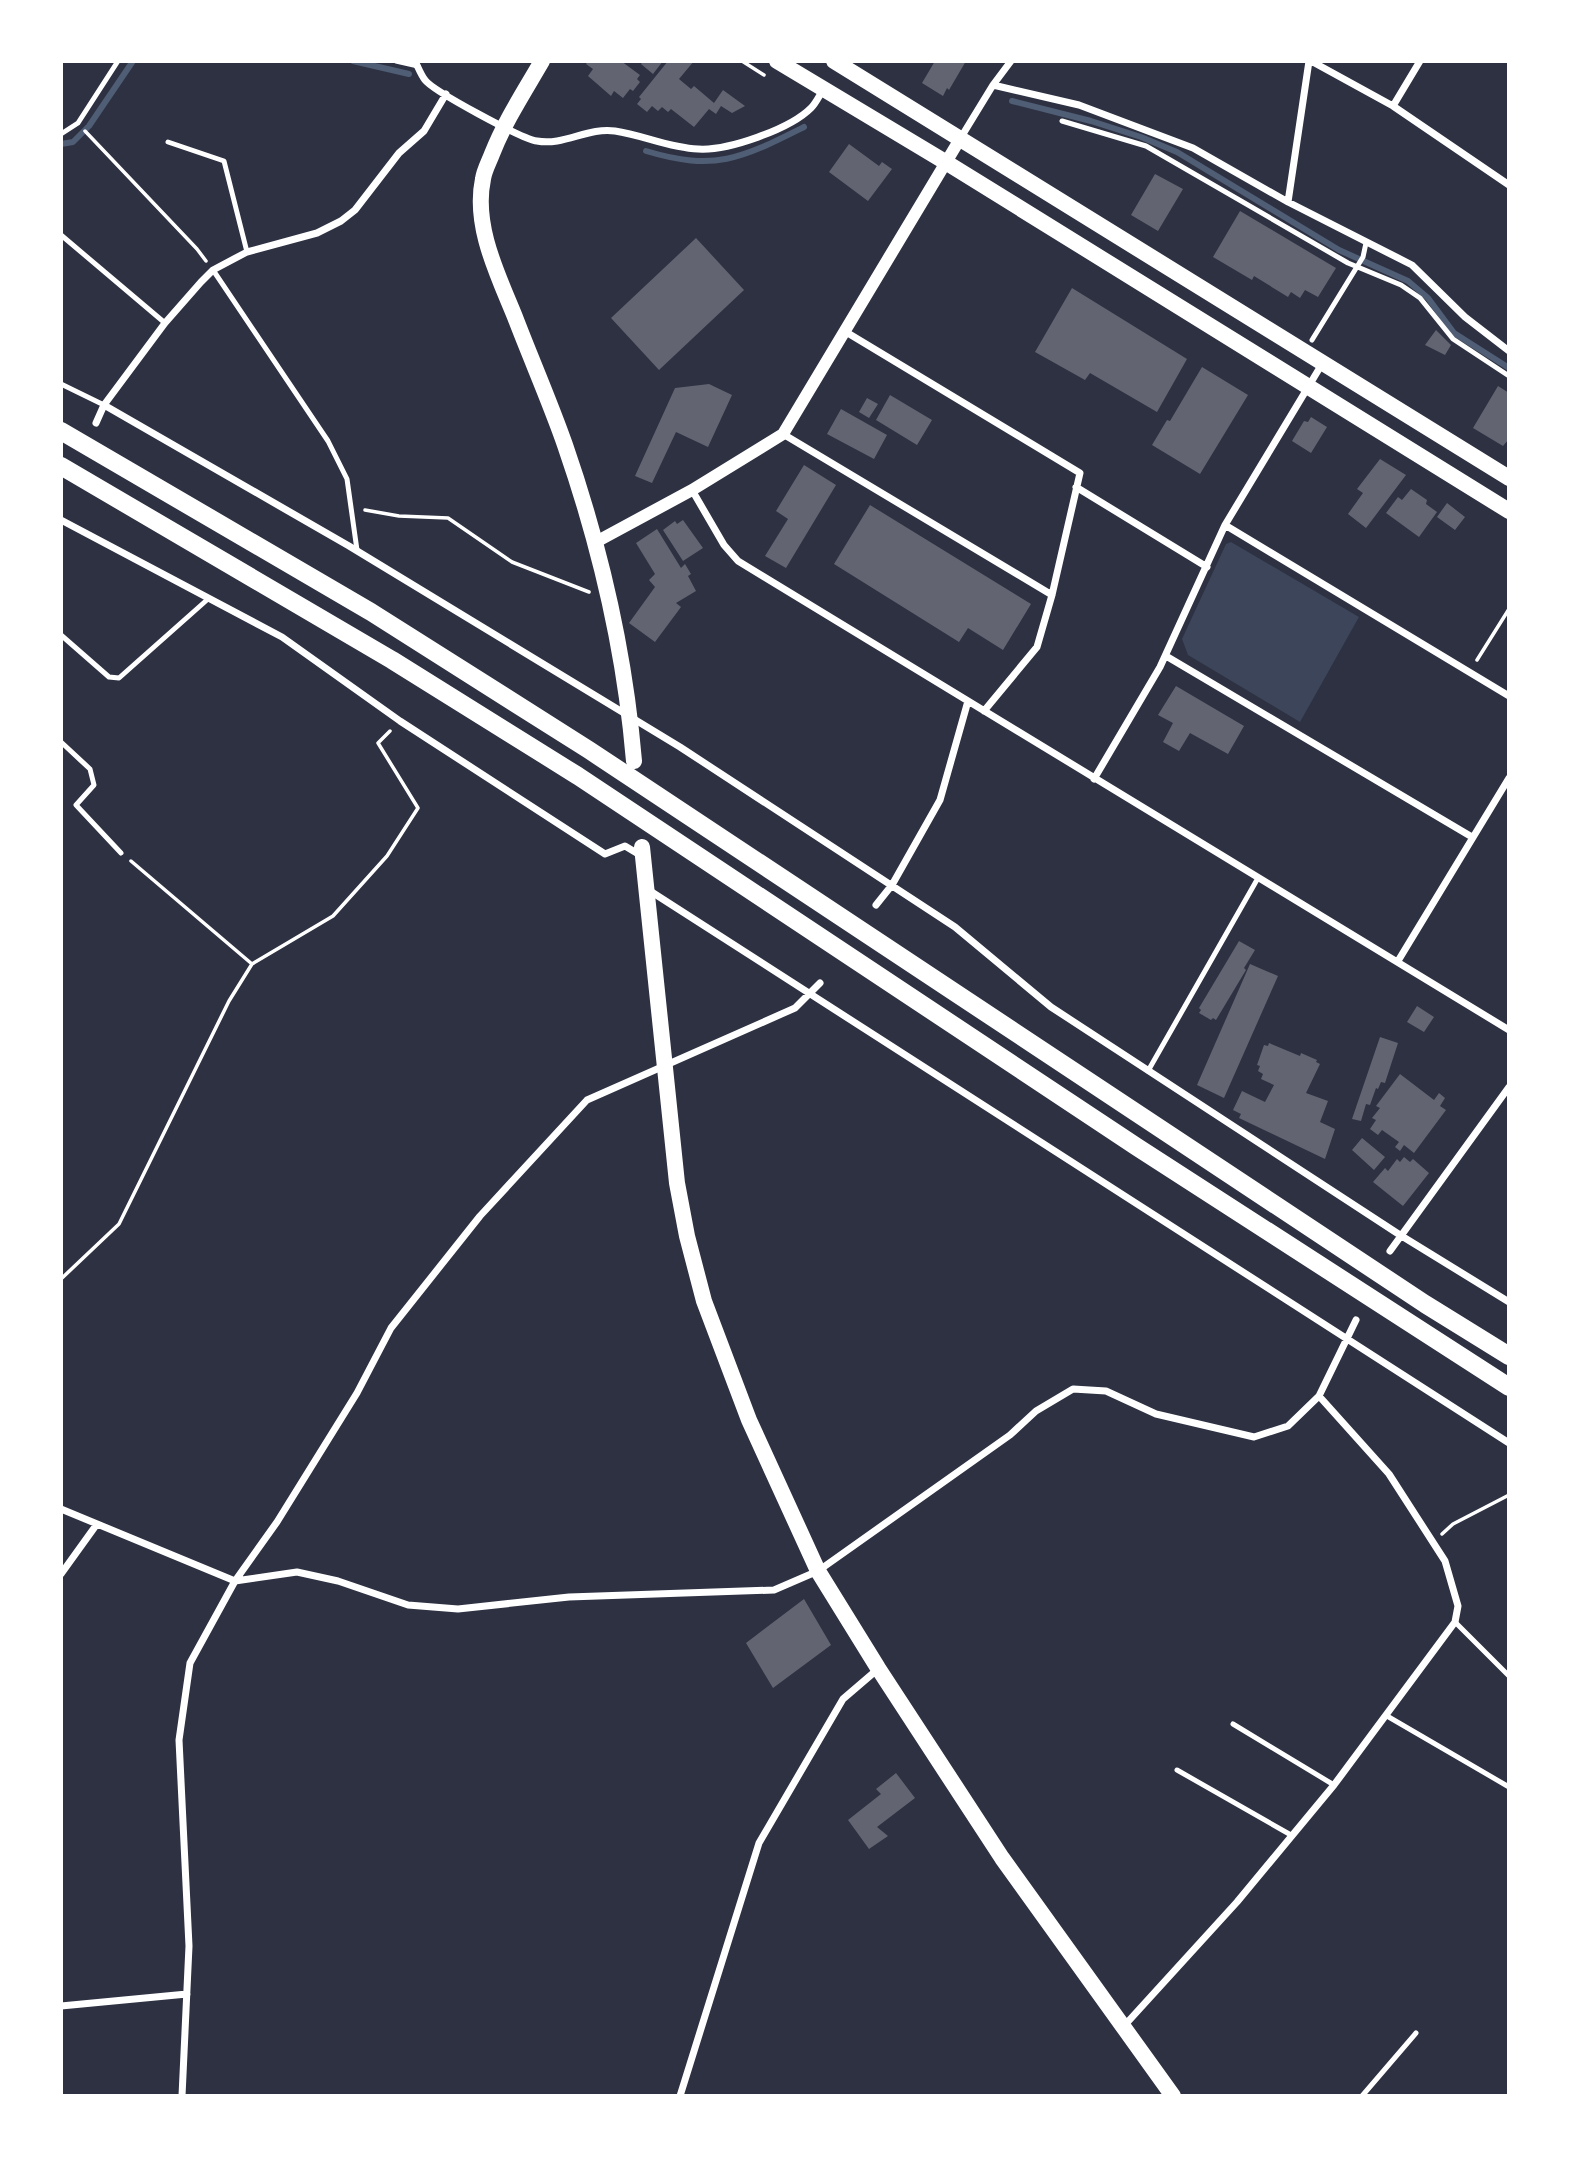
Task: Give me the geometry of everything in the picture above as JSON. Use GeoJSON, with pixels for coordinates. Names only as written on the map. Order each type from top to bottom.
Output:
{"type":"FeatureCollection","features":[{"type":"Feature","properties":{"kind":"highway"},"geometry":{"type":"LineString","coordinates":[[61,431],[371,612],[589,750],[1425,1304],[1509,1356]]}},
{"type":"Feature","properties":{"kind":"highway"},"geometry":{"type":"LineString","coordinates":[[61,466],[393,660],[578,776],[1137,1147],[1509,1387]]}},
{"type":"Feature","properties":{"kind":"main road"},"geometry":{"type":"LineString","coordinates":[[542,61],[503,126],[483,178],[481,205],[485,234],[497,272],[565,445],[594,543],[631,717],[635,761]]}},
{"type":"Feature","properties":{"kind":"main road"},"geometry":{"type":"LineString","coordinates":[[777,61],[947,163],[1509,511]]}},
{"type":"Feature","properties":{"kind":"main road"},"geometry":{"type":"LineString","coordinates":[[834,61],[1509,478]]}},
{"type":"Feature","properties":{"kind":"main road"},"geometry":{"type":"LineString","coordinates":[[643,852],[677,1183],[704,1301],[749,1420],[818,1571],[878,1668],[1002,1858],[1173,2096]]}},
{"type":"Feature","properties":{"kind":"street"},"geometry":{"type":"LineString","coordinates":[[594,543],[692,490],[783,434],[993,85],[1011,61]]}},
{"type":"Feature","properties":{"kind":"street"},"geometry":{"type":"LineString","coordinates":[[1288,202],[1310,61],[1393,106],[1509,185]]}},
{"type":"Feature","properties":{"kind":"street"},"geometry":{"type":"LineString","coordinates":[[1393,106],[1420,61]]}},
{"type":"Feature","properties":{"kind":"street"},"geometry":{"type":"LineString","coordinates":[[416,64],[425,81],[503,126],[535,141],[564,141],[596,131],[614,131],[672,146],[721,148],[747,141],[785,123],[809,109],[824,90]]}},
{"type":"Feature","properties":{"kind":"street"},"geometry":{"type":"LineString","coordinates":[[993,85],[1079,105],[1193,148],[1288,202],[1412,265],[1465,317],[1509,351]]}},
{"type":"Feature","properties":{"kind":"street"},"geometry":{"type":"LineString","coordinates":[[96,422],[104,405],[165,323],[213,270],[247,252],[317,233],[341,221],[355,210],[399,153],[424,131],[446,94]]}},
{"type":"Feature","properties":{"kind":"street"},"geometry":{"type":"LineString","coordinates":[[846,332],[1080,473],[1037,647],[984,711]]}},
{"type":"Feature","properties":{"kind":"street"},"geometry":{"type":"LineString","coordinates":[[1094,779],[1166,656],[1226,525],[1322,364]]}},
{"type":"Feature","properties":{"kind":"street"},"geometry":{"type":"LineString","coordinates":[[104,405],[357,550],[631,717],[955,927],[1051,1007],[1400,1235],[1509,1302]]}},
{"type":"Feature","properties":{"kind":"street"},"geometry":{"type":"LineString","coordinates":[[783,434],[1052,595]]}},
{"type":"Feature","properties":{"kind":"street"},"geometry":{"type":"LineString","coordinates":[[1076,487],[1207,566]]}},
{"type":"Feature","properties":{"kind":"street"},"geometry":{"type":"LineString","coordinates":[[692,490],[724,545],[738,561],[1509,1030]]}},
{"type":"Feature","properties":{"kind":"street"},"geometry":{"type":"LineString","coordinates":[[61,520],[282,637],[400,721],[605,854],[625,846],[643,852]]}},
{"type":"Feature","properties":{"kind":"street"},"geometry":{"type":"LineString","coordinates":[[1226,525],[1509,696]]}},
{"type":"Feature","properties":{"kind":"street"},"geometry":{"type":"LineString","coordinates":[[1166,656],[1472,837]]}},
{"type":"Feature","properties":{"kind":"street"},"geometry":{"type":"LineString","coordinates":[[876,905],[892,885],[940,800],[968,701]]}},
{"type":"Feature","properties":{"kind":"street"},"geometry":{"type":"LineString","coordinates":[[1398,961],[1509,778]]}},
{"type":"Feature","properties":{"kind":"street"},"geometry":{"type":"LineString","coordinates":[[646,888],[1509,1443]]}},
{"type":"Feature","properties":{"kind":"street"},"geometry":{"type":"LineString","coordinates":[[182,2096],[189,1946],[179,1740],[190,1663],[235,1581],[277,1522],[357,1393],[391,1328],[480,1216],[587,1100],[663,1064],[795,1008],[820,983]]}},
{"type":"Feature","properties":{"kind":"street"},"geometry":{"type":"LineString","coordinates":[[1390,1251],[1509,1087]]}},
{"type":"Feature","properties":{"kind":"street"},"geometry":{"type":"LineString","coordinates":[[61,1509],[235,1581],[297,1572],[338,1581],[408,1605],[458,1609],[569,1597],[774,1590],[818,1571],[1010,1435],[1035,1411],[1073,1389],[1105,1391],[1156,1414],[1254,1437],[1288,1426],[1319,1396],[1356,1320]]}},
{"type":"Feature","properties":{"kind":"street"},"geometry":{"type":"LineString","coordinates":[[1123,2026],[1237,1902],[1334,1785],[1455,1622],[1458,1605],[1445,1561],[1389,1474],[1319,1396]]}},
{"type":"Feature","properties":{"kind":"street"},"geometry":{"type":"LineString","coordinates":[[61,1574],[97,1524]]}},
{"type":"Feature","properties":{"kind":"street"},"geometry":{"type":"LineString","coordinates":[[680,2096],[758,1843],[843,1699],[878,1668]]}},
{"type":"Feature","properties":{"kind":"street"},"geometry":{"type":"LineString","coordinates":[[61,2006],[187,1994]]}},
{"type":"Feature","properties":{"kind":"lane"},"geometry":{"type":"LineString","coordinates":[[61,134],[78,123],[118,61]]}},
{"type":"Feature","properties":{"kind":"lane"},"geometry":{"type":"LineString","coordinates":[[396,61],[416,64]]}},
{"type":"Feature","properties":{"kind":"lane"},"geometry":{"type":"LineString","coordinates":[[1062,121],[1146,146],[1181,164],[1277,223],[1401,285],[1420,298],[1452,339],[1509,376]]}},
{"type":"Feature","properties":{"kind":"lane"},"geometry":{"type":"LineString","coordinates":[[168,142],[224,161],[247,252]]}},
{"type":"Feature","properties":{"kind":"lane"},"geometry":{"type":"LineString","coordinates":[[61,235],[165,323]]}},
{"type":"Feature","properties":{"kind":"lane"},"geometry":{"type":"LineString","coordinates":[[1312,340],[1363,257],[1366,243]]}},
{"type":"Feature","properties":{"kind":"lane"},"geometry":{"type":"LineString","coordinates":[[213,270],[328,441],[347,479],[357,550]]}},
{"type":"Feature","properties":{"kind":"lane"},"geometry":{"type":"LineString","coordinates":[[61,384],[104,405]]}},
{"type":"Feature","properties":{"kind":"lane"},"geometry":{"type":"LineString","coordinates":[[61,635],[109,677],[119,678],[208,599]]}},
{"type":"Feature","properties":{"kind":"lane"},"geometry":{"type":"LineString","coordinates":[[61,742],[90,769],[94,785],[76,805],[121,853]]}},
{"type":"Feature","properties":{"kind":"lane"},"geometry":{"type":"LineString","coordinates":[[1149,1071],[1258,878]]}},
{"type":"Feature","properties":{"kind":"lane"},"geometry":{"type":"LineString","coordinates":[[1455,1622],[1509,1676]]}},
{"type":"Feature","properties":{"kind":"lane"},"geometry":{"type":"LineString","coordinates":[[1387,1716],[1509,1787]]}},
{"type":"Feature","properties":{"kind":"lane"},"geometry":{"type":"LineString","coordinates":[[1233,1724],[1334,1785]]}},
{"type":"Feature","properties":{"kind":"lane"},"geometry":{"type":"LineString","coordinates":[[1177,1770],[1291,1835]]}},
{"type":"Feature","properties":{"kind":"lane"},"geometry":{"type":"LineString","coordinates":[[1362,2096],[1416,2033]]}},
{"type":"Feature","properties":{"kind":"path"},"geometry":{"type":"LineString","coordinates":[[88,134],[197,248],[213,270]]}},
{"type":"Feature","properties":{"kind":"path"},"geometry":{"type":"LineString","coordinates":[[351,507],[400,516],[448,518],[512,562],[607,599]]}},
{"type":"Feature","properties":{"kind":"path"},"geometry":{"type":"LineString","coordinates":[[1470,671],[1509,609]]}},
{"type":"Feature","properties":{"kind":"path"},"geometry":{"type":"LineString","coordinates":[[61,1279],[119,1224],[229,1001],[252,964],[333,916],[387,856],[418,808],[378,743],[400,721]]}},
{"type":"Feature","properties":{"kind":"path"},"geometry":{"type":"LineString","coordinates":[[121,853],[252,964]]}},
{"type":"Feature","properties":{"kind":"path"},"geometry":{"type":"LineString","coordinates":[[1434,1544],[1452,1524],[1509,1494]]}},
{"type":"Feature","properties":{"kind":"shaded area"},"geometry":{"type":"Polygon","coordinates":[[[1231,542],[1359,617],[1300,722],[1188,655],[1182,639],[1226,544],[1231,542]]]}},
{"type":"Feature","properties":{"kind":"building"},"geometry":{"type":"Polygon","coordinates":[[[588,61],[621,61],[640,75],[637,79],[640,82],[623,98],[614,91],[611,96],[588,76],[593,69],[586,64],[588,61]]]}},
{"type":"Feature","properties":{"kind":"building"},"geometry":{"type":"Polygon","coordinates":[[[643,61],[663,61],[653,74],[641,64],[643,61]]]}},
{"type":"Feature","properties":{"kind":"building"},"geometry":{"type":"Polygon","coordinates":[[[668,61],[694,61],[679,79],[691,89],[694,86],[714,103],[723,90],[745,106],[732,113],[721,106],[716,114],[709,109],[694,127],[671,109],[668,112],[662,107],[658,111],[652,106],[647,112],[637,104],[641,99],[639,97],[668,61]]]}},
{"type":"Feature","properties":{"kind":"building"},"geometry":{"type":"Polygon","coordinates":[[[935,61],[966,61],[943,96],[922,83],[935,61]]]}},
{"type":"Feature","properties":{"kind":"building"},"geometry":{"type":"Polygon","coordinates":[[[849,144],[879,166],[882,162],[892,169],[868,201],[829,172],[849,144]]]}},
{"type":"Feature","properties":{"kind":"building"},"geometry":{"type":"Polygon","coordinates":[[[1155,174],[1183,189],[1158,231],[1131,215],[1155,174]]]}},
{"type":"Feature","properties":{"kind":"building"},"geometry":{"type":"Polygon","coordinates":[[[1240,211],[1336,268],[1318,297],[1305,290],[1300,298],[1291,292],[1288,297],[1254,276],[1252,280],[1213,257],[1240,211]]]}},
{"type":"Feature","properties":{"kind":"building"},"geometry":{"type":"Polygon","coordinates":[[[696,238],[744,290],[659,370],[611,318],[696,238]]]}},
{"type":"Feature","properties":{"kind":"building"},"geometry":{"type":"Polygon","coordinates":[[[1072,288],[1187,359],[1157,412],[1090,373],[1085,380],[1035,352],[1072,288]]]}},
{"type":"Feature","properties":{"kind":"building"},"geometry":{"type":"Polygon","coordinates":[[[1436,330],[1451,345],[1445,355],[1425,345],[1436,330]]]}},
{"type":"Feature","properties":{"kind":"building"},"geometry":{"type":"Polygon","coordinates":[[[1202,367],[1248,395],[1200,474],[1152,445],[1167,420],[1170,421],[1202,367]]]}},
{"type":"Feature","properties":{"kind":"building"},"geometry":{"type":"Polygon","coordinates":[[[709,384],[732,395],[708,447],[676,432],[652,483],[635,476],[675,388],[709,384]]]}},
{"type":"Feature","properties":{"kind":"building"},"geometry":{"type":"Polygon","coordinates":[[[1498,386],[1509,393],[1509,439],[1503,446],[1473,428],[1498,386]]]}},
{"type":"Feature","properties":{"kind":"building"},"geometry":{"type":"Polygon","coordinates":[[[890,395],[932,420],[917,445],[876,420],[890,395]]]}},
{"type":"Feature","properties":{"kind":"building"},"geometry":{"type":"Polygon","coordinates":[[[867,398],[878,404],[869,418],[859,412],[867,398]]]}},
{"type":"Feature","properties":{"kind":"building"},"geometry":{"type":"Polygon","coordinates":[[[841,409],[887,435],[874,459],[827,434],[841,409]]]}},
{"type":"Feature","properties":{"kind":"building"},"geometry":{"type":"Polygon","coordinates":[[[1311,417],[1327,427],[1311,453],[1292,441],[1304,421],[1308,422],[1311,417]]]}},
{"type":"Feature","properties":{"kind":"building"},"geometry":{"type":"Polygon","coordinates":[[[1380,459],[1406,475],[1366,528],[1348,514],[1363,493],[1357,489],[1380,459]]]}},
{"type":"Feature","properties":{"kind":"building"},"geometry":{"type":"Polygon","coordinates":[[[804,465],[836,485],[786,568],[765,556],[788,519],[776,511],[804,465]]]}},
{"type":"Feature","properties":{"kind":"building"},"geometry":{"type":"Polygon","coordinates":[[[1411,489],[1427,500],[1426,504],[1437,512],[1419,537],[1386,513],[1398,497],[1402,500],[1411,489]]]}},
{"type":"Feature","properties":{"kind":"building"},"geometry":{"type":"Polygon","coordinates":[[[1447,503],[1465,517],[1455,530],[1437,517],[1447,503]]]}},
{"type":"Feature","properties":{"kind":"building"},"geometry":{"type":"Polygon","coordinates":[[[870,505],[1031,604],[1003,650],[968,628],[959,642],[834,564],[870,505]]]}},
{"type":"Feature","properties":{"kind":"building"},"geometry":{"type":"Polygon","coordinates":[[[683,520],[703,548],[683,561],[663,530],[675,521],[677,524],[683,520]]]}},
{"type":"Feature","properties":{"kind":"building"},"geometry":{"type":"Polygon","coordinates":[[[657,529],[681,568],[685,564],[696,591],[676,603],[681,607],[655,642],[629,623],[655,587],[649,580],[655,574],[636,543],[657,529]]]}},
{"type":"Feature","properties":{"kind":"building"},"geometry":{"type":"Polygon","coordinates":[[[1176,686],[1244,726],[1228,754],[1190,733],[1179,751],[1163,742],[1173,723],[1158,715],[1176,686]]]}},
{"type":"Feature","properties":{"kind":"building"},"geometry":{"type":"Polygon","coordinates":[[[1239,941],[1255,950],[1216,1020],[1211,1020],[1199,1013],[1199,1008],[1239,941]]]}},
{"type":"Feature","properties":{"kind":"building"},"geometry":{"type":"Polygon","coordinates":[[[1250,964],[1278,976],[1224,1098],[1197,1085],[1250,964]]]}},
{"type":"Feature","properties":{"kind":"building"},"geometry":{"type":"Polygon","coordinates":[[[1417,1006],[1434,1017],[1424,1032],[1407,1022],[1417,1006]]]}},
{"type":"Feature","properties":{"kind":"building"},"geometry":{"type":"Polygon","coordinates":[[[1380,1037],[1398,1043],[1385,1083],[1381,1082],[1378,1089],[1376,1088],[1370,1105],[1366,1104],[1361,1121],[1352,1119],[1380,1037]]]}},
{"type":"Feature","properties":{"kind":"building"},"geometry":{"type":"Polygon","coordinates":[[[1269,1043],[1300,1056],[1301,1053],[1320,1064],[1306,1093],[1328,1101],[1320,1122],[1335,1129],[1325,1159],[1239,1118],[1241,1114],[1233,1110],[1242,1091],[1265,1102],[1274,1085],[1261,1079],[1263,1074],[1258,1071],[1260,1066],[1257,1065],[1264,1045],[1268,1046],[1269,1043]]]}},
{"type":"Feature","properties":{"kind":"building"},"geometry":{"type":"Polygon","coordinates":[[[1400,1074],[1434,1100],[1439,1093],[1445,1098],[1440,1106],[1446,1110],[1414,1153],[1404,1145],[1400,1151],[1395,1147],[1399,1142],[1382,1130],[1378,1135],[1370,1129],[1376,1120],[1372,1118],[1380,1108],[1376,1106],[1400,1074]]]}},
{"type":"Feature","properties":{"kind":"building"},"geometry":{"type":"Polygon","coordinates":[[[1362,1138],[1385,1157],[1374,1170],[1352,1150],[1362,1138]]]}},
{"type":"Feature","properties":{"kind":"building"},"geometry":{"type":"Polygon","coordinates":[[[1404,1157],[1410,1162],[1413,1159],[1429,1173],[1403,1206],[1373,1182],[1385,1168],[1388,1171],[1397,1159],[1400,1162],[1404,1157]]]}},
{"type":"Feature","properties":{"kind":"building"},"geometry":{"type":"Polygon","coordinates":[[[804,1599],[831,1645],[773,1688],[746,1643],[804,1599]]]}},
{"type":"Feature","properties":{"kind":"building"},"geometry":{"type":"Polygon","coordinates":[[[896,1773],[915,1798],[877,1827],[888,1836],[869,1849],[848,1820],[881,1794],[876,1789],[896,1773]]]}},
{"type":"Feature","properties":{"kind":"waterway"},"geometry":{"type":"LineString","coordinates":[[61,144],[73,142],[89,126],[133,61]]}},
{"type":"Feature","properties":{"kind":"waterway"},"geometry":{"type":"LineString","coordinates":[[353,61],[409,74]]}},
{"type":"Feature","properties":{"kind":"waterway"},"geometry":{"type":"LineString","coordinates":[[1012,101],[1091,121],[1177,152],[1339,250],[1408,281],[1428,298],[1454,333],[1509,368]]}},
{"type":"Feature","properties":{"kind":"waterway"},"geometry":{"type":"LineString","coordinates":[[646,151],[670,157],[710,161],[745,154],[804,127]]}}]}
